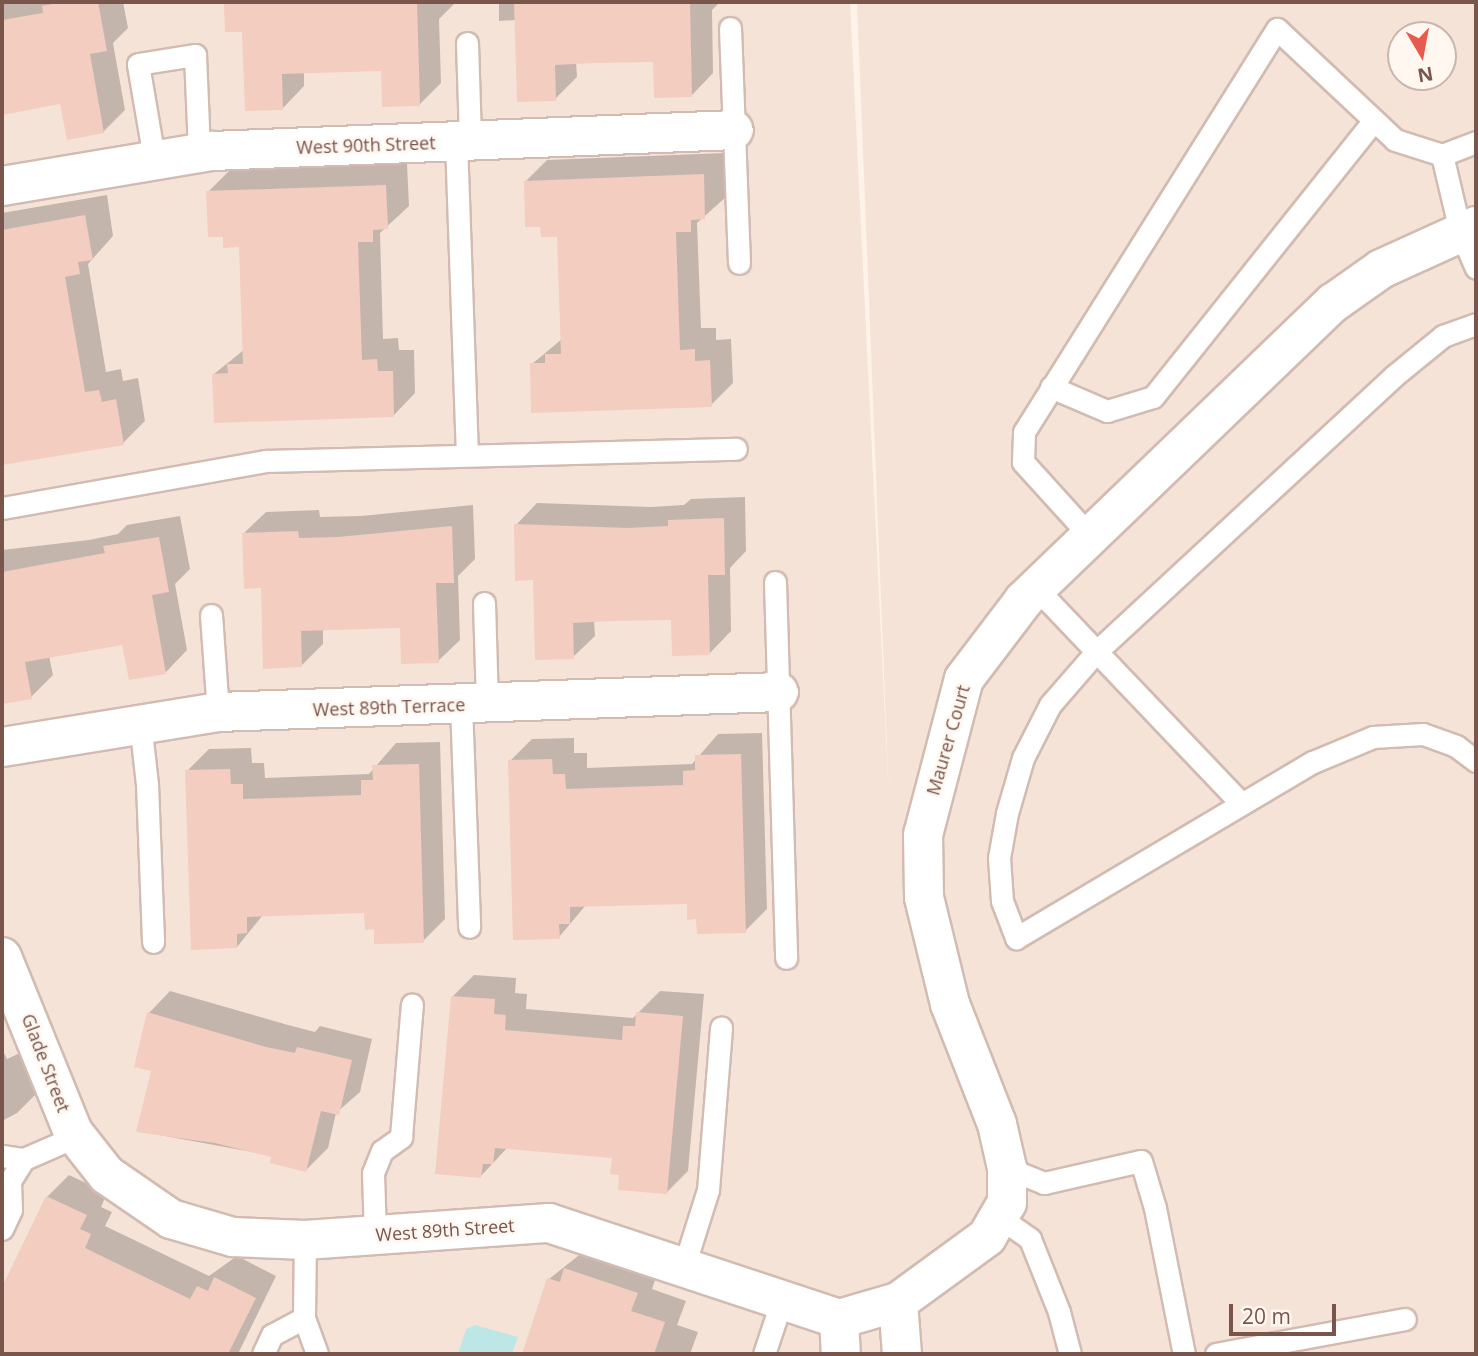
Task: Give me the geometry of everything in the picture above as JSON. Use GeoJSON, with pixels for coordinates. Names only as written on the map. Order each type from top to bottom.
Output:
{"type":"FeatureCollection","features":[{"type":"Feature","properties":{"kind":"street","name":"West 90th Street"},"geometry":{"type":"LineString","coordinates":[[2,186],[199,152],[734,130]]}},
{"type":"Feature","properties":{"kind":"street","name":"Maurer Court"},"geometry":{"type":"LineString","coordinates":[[840,1337],[898,1302],[987,1237],[1007,1203],[1007,1168],[997,1124],[933,946],[924,897],[923,835],[964,680],[1036,588],[1333,303],[1381,269],[1468,228]]}},
{"type":"Feature","properties":{"kind":"street","name":"West 89th Terrace"},"geometry":{"type":"LineString","coordinates":[[2,747],[140,722],[218,712],[779,692]]}},
{"type":"Feature","properties":{"kind":"street","name":"Glade Street"},"geometry":{"type":"LineString","coordinates":[[2,957],[75,1134]]}},
{"type":"Feature","properties":{"kind":"street","name":"West 89th Street"},"geometry":{"type":"LineString","coordinates":[[75,1134],[107,1175],[171,1219],[233,1237],[305,1240],[549,1223],[782,1300],[840,1337]]}},
{"type":"Feature","properties":{"kind":"street"},"geometry":{"type":"LineString","coordinates":[[898,1302],[902,1354]]}},
{"type":"Feature","properties":{"kind":"lane"},"geometry":{"type":"LineString","coordinates":[[730,28],[739,263]]}},
{"type":"Feature","properties":{"kind":"lane"},"geometry":{"type":"LineString","coordinates":[[1090,536],[1023,462],[1024,432],[1277,29],[1395,140],[1442,155],[1476,142]]}},
{"type":"Feature","properties":{"kind":"lane"},"geometry":{"type":"LineString","coordinates":[[467,43],[463,141],[467,455]]}},
{"type":"Feature","properties":{"kind":"lane"},"geometry":{"type":"LineString","coordinates":[[154,158],[138,64],[195,55],[199,152]]}},
{"type":"Feature","properties":{"kind":"lane"},"geometry":{"type":"LineString","coordinates":[[1051,387],[1107,411],[1153,397],[1374,120]]}},
{"type":"Feature","properties":{"kind":"lane"},"geometry":{"type":"LineString","coordinates":[[1442,155],[1468,228],[1476,268]]}},
{"type":"Feature","properties":{"kind":"lane"},"geometry":{"type":"LineString","coordinates":[[1476,324],[1443,336],[1394,376],[1095,653],[1050,705],[1023,758],[1007,813],[999,858],[1002,901],[1016,938],[1313,762],[1373,737],[1423,734],[1456,746],[1476,761]]}},
{"type":"Feature","properties":{"kind":"lane"},"geometry":{"type":"LineString","coordinates":[[2,508],[266,461],[736,449]]}},
{"type":"Feature","properties":{"kind":"lane"},"geometry":{"type":"LineString","coordinates":[[775,582],[786,958]]}},
{"type":"Feature","properties":{"kind":"lane"},"geometry":{"type":"LineString","coordinates":[[1036,588],[1095,653],[1242,804]]}},
{"type":"Feature","properties":{"kind":"lane"},"geometry":{"type":"LineString","coordinates":[[469,927],[474,704],[484,603]]}},
{"type":"Feature","properties":{"kind":"lane"},"geometry":{"type":"LineString","coordinates":[[211,615],[218,712]]}},
{"type":"Feature","properties":{"kind":"lane"},"geometry":{"type":"LineString","coordinates":[[140,722],[147,784],[153,942]]}},
{"type":"Feature","properties":{"kind":"lane"},"geometry":{"type":"LineString","coordinates":[[375,1234],[373,1173],[382,1151],[401,1137],[412,1004]]}},
{"type":"Feature","properties":{"kind":"lane"},"geometry":{"type":"LineString","coordinates":[[684,1266],[708,1190],[721,1028]]}},
{"type":"Feature","properties":{"kind":"lane"},"geometry":{"type":"LineString","coordinates":[[2,1229],[11,1210],[10,1181],[24,1159],[75,1134]]}},
{"type":"Feature","properties":{"kind":"lane"},"geometry":{"type":"LineString","coordinates":[[2,1156],[24,1159]]}},
{"type":"Feature","properties":{"kind":"lane"},"geometry":{"type":"LineString","coordinates":[[1007,1168],[1044,1183],[1141,1161],[1184,1354]]}},
{"type":"Feature","properties":{"kind":"lane"},"geometry":{"type":"LineString","coordinates":[[999,1217],[1030,1239],[1059,1312],[1070,1354]]}},
{"type":"Feature","properties":{"kind":"lane"},"geometry":{"type":"LineString","coordinates":[[305,1240],[304,1318],[317,1354]]}},
{"type":"Feature","properties":{"kind":"lane"},"geometry":{"type":"LineString","coordinates":[[764,1354],[782,1300]]}},
{"type":"Feature","properties":{"kind":"lane"},"geometry":{"type":"LineString","coordinates":[[263,1354],[272,1335],[304,1318]]}},
{"type":"Feature","properties":{"kind":"lane"},"geometry":{"type":"LineString","coordinates":[[1216,1354],[1405,1319]]}},
{"type":"Feature","properties":{"kind":"shaded area"},"geometry":{"type":"Polygon","coordinates":[[[2,2],[850,2],[889,799],[857,2],[1476,2],[1476,1354],[2,1354],[2,2]]]}},
{"type":"Feature","properties":{"kind":"water"},"geometry":{"type":"Polygon","coordinates":[[[475,1325],[518,1337],[512,1354],[458,1354],[466,1329],[475,1325]]]}},
{"type":"Feature","properties":{"kind":"building"},"geometry":{"type":"Polygon","coordinates":[[[63,2],[98,2],[107,51],[90,54],[104,133],[67,140],[60,104],[2,115],[2,20],[43,13],[42,6],[63,2]]]}},
{"type":"Feature","properties":{"kind":"building"},"geometry":{"type":"Polygon","coordinates":[[[224,2],[417,2],[420,106],[382,107],[381,71],[282,74],[283,110],[245,111],[242,32],[225,32],[224,2]]]}},
{"type":"Feature","properties":{"kind":"building"},"geometry":{"type":"Polygon","coordinates":[[[514,2],[690,2],[692,97],[654,98],[653,62],[594,63],[555,65],[556,101],[517,102],[514,2]]]}},
{"type":"Feature","properties":{"kind":"building"},"geometry":{"type":"Polygon","coordinates":[[[704,174],[705,219],[691,220],[691,232],[676,232],[680,350],[695,349],[695,361],[710,360],[712,407],[531,413],[530,363],[545,363],[545,354],[561,354],[557,237],[541,237],[540,227],[525,227],[524,181],[704,174]]]}},
{"type":"Feature","properties":{"kind":"building"},"geometry":{"type":"Polygon","coordinates":[[[386,185],[388,229],[373,230],[373,242],[358,242],[362,360],[377,359],[378,371],[393,371],[394,417],[214,423],[212,374],[228,373],[227,364],[243,364],[239,247],[223,248],[223,237],[208,237],[206,191],[386,185]]]}},
{"type":"Feature","properties":{"kind":"building"},"geometry":{"type":"Polygon","coordinates":[[[85,215],[93,260],[78,262],[80,274],[65,277],[85,392],[99,390],[102,402],[116,399],[124,445],[2,465],[2,230],[85,215]]]}},
{"type":"Feature","properties":{"kind":"building"},"geometry":{"type":"Polygon","coordinates":[[[724,518],[725,575],[708,575],[710,655],[672,656],[671,620],[612,621],[573,623],[574,659],[535,660],[533,580],[515,581],[514,524],[628,528],[668,526],[668,520],[724,518]]]}},
{"type":"Feature","properties":{"kind":"building"},"geometry":{"type":"Polygon","coordinates":[[[452,526],[454,583],[436,583],[439,663],[401,664],[400,628],[301,631],[302,667],[263,669],[261,588],[244,589],[242,533],[298,531],[299,538],[338,537],[452,526]]]}},
{"type":"Feature","properties":{"kind":"building"},"geometry":{"type":"Polygon","coordinates":[[[159,537],[169,592],[152,595],[166,674],[129,680],[122,645],[25,662],[32,699],[2,704],[2,572],[105,553],[103,546],[159,537]]]}},
{"type":"Feature","properties":{"kind":"building"},"geometry":{"type":"Polygon","coordinates":[[[741,754],[746,933],[697,934],[696,919],[687,920],[687,904],[570,907],[570,924],[559,924],[560,939],[513,940],[508,760],[552,759],[553,774],[565,774],[566,789],[683,785],[683,771],[695,770],[695,755],[741,754]]]}},
{"type":"Feature","properties":{"kind":"building"},"geometry":{"type":"Polygon","coordinates":[[[419,764],[424,943],[374,944],[374,929],[365,930],[364,913],[247,917],[247,933],[237,934],[237,948],[191,950],[185,770],[230,769],[231,784],[243,784],[243,799],[361,795],[361,780],[373,780],[372,765],[419,764]]]}},
{"type":"Feature","properties":{"kind":"building"},"geometry":{"type":"Polygon","coordinates":[[[451,996],[495,999],[494,1014],[506,1015],[505,1030],[622,1040],[623,1026],[635,1026],[636,1012],[683,1016],[667,1194],[618,1190],[619,1175],[610,1174],[612,1158],[495,1148],[493,1164],[483,1164],[481,1178],[435,1174],[451,996]]]}},
{"type":"Feature","properties":{"kind":"building"},"geometry":{"type":"Polygon","coordinates":[[[147,1012],[266,1047],[295,1053],[297,1047],[352,1060],[339,1115],[321,1111],[306,1172],[270,1163],[271,1157],[215,1143],[136,1132],[151,1071],[134,1067],[147,1012]]]}},
{"type":"Feature","properties":{"kind":"building"},"geometry":{"type":"Polygon","coordinates":[[[46,1196],[87,1215],[80,1229],[91,1234],[85,1248],[190,1299],[197,1286],[208,1291],[214,1277],[256,1298],[228,1354],[2,1354],[2,1287],[46,1196]]]}},
{"type":"Feature","properties":{"kind":"building"},"geometry":{"type":"Polygon","coordinates":[[[564,1268],[638,1293],[631,1311],[665,1322],[654,1354],[522,1354],[547,1278],[560,1282],[564,1268]]]}}]}
